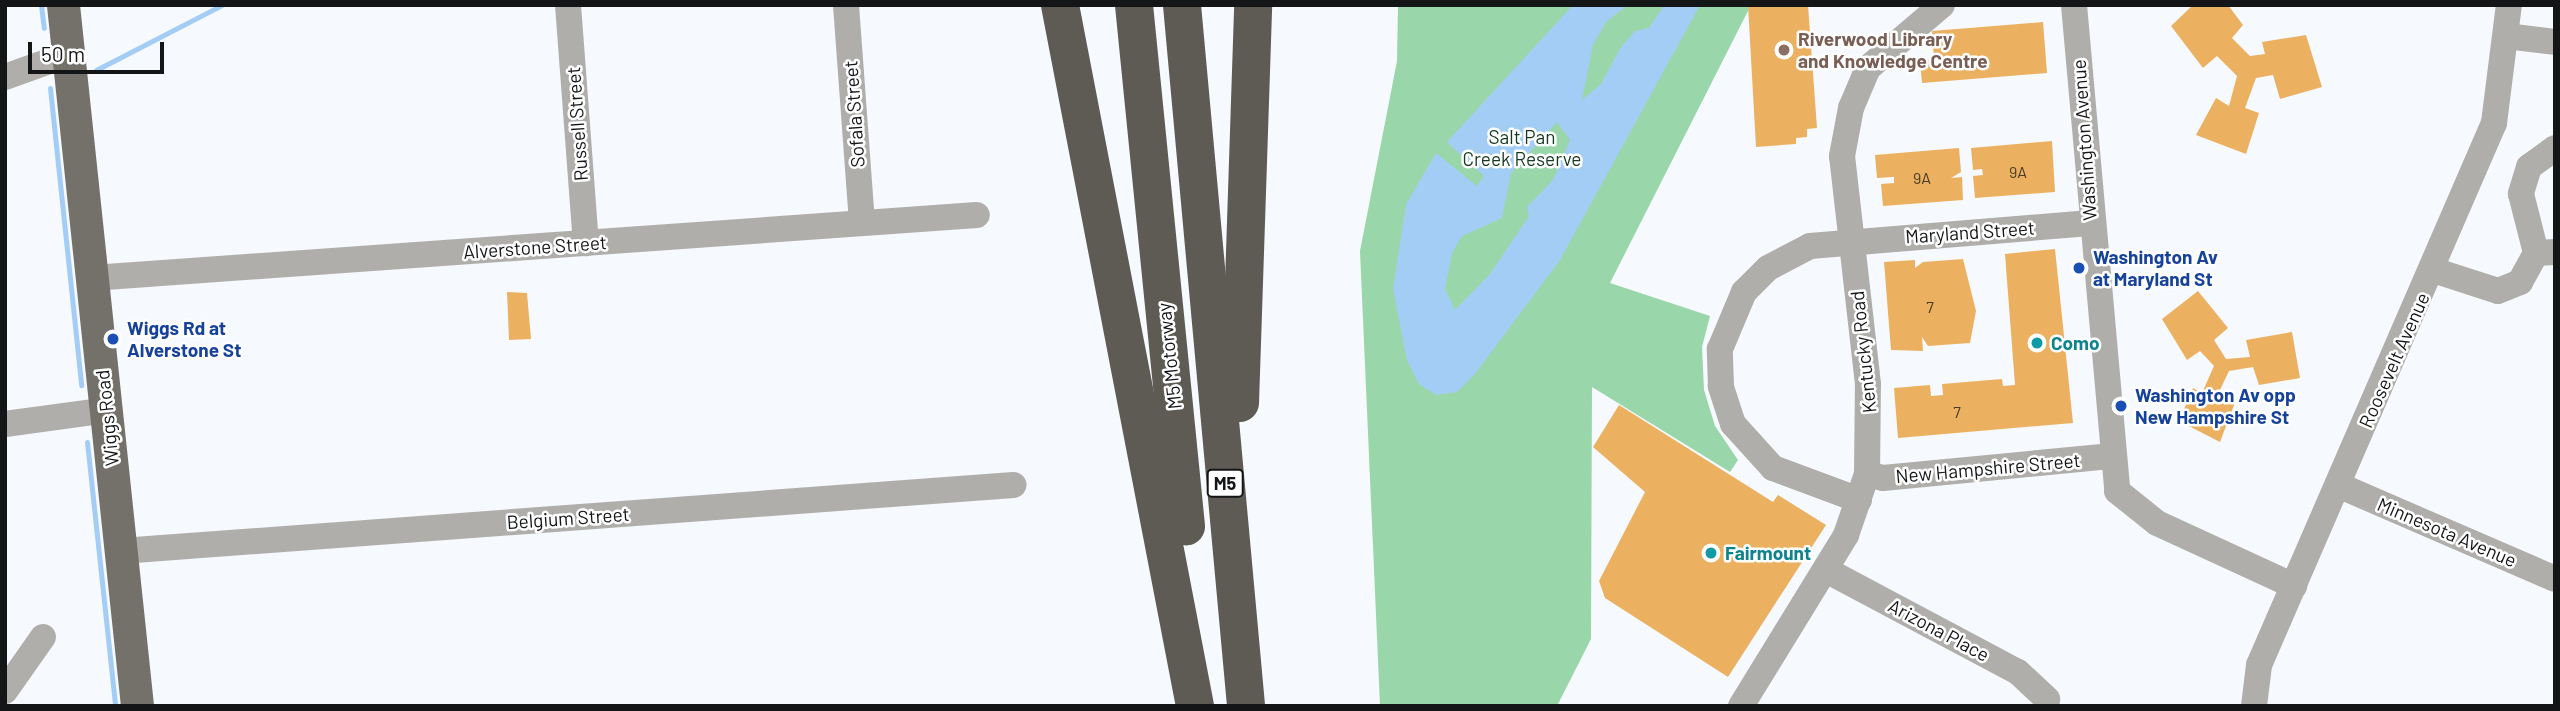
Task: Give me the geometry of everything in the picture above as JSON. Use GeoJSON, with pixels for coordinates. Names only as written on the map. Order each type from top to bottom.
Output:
{"type":"FeatureCollection","features":[{"type":"Feature","properties":{"kind":"highway"},"geometry":{"type":"LineString","coordinates":[[1060,5],[1195,706]]}},
{"type":"Feature","properties":{"kind":"highway","name":"M5 Motorway"},"geometry":{"type":"LineString","coordinates":[[1134,5],[1204,706]]}},
{"type":"Feature","properties":{"kind":"highway","name":"M5"},"geometry":{"type":"LineString","coordinates":[[1182,5],[1247,706]]}},
{"type":"Feature","properties":{"kind":"highway"},"geometry":{"type":"LineString","coordinates":[[1247,706],[1240,311],[1253,5]]}},
{"type":"Feature","properties":{"kind":"main road","name":"Wiggs Road"},"geometry":{"type":"LineString","coordinates":[[63,5],[137,706]]}},
{"type":"Feature","properties":{"kind":"street","name":"Russell Street"},"geometry":{"type":"LineString","coordinates":[[568,5],[586,243]]}},
{"type":"Feature","properties":{"kind":"street","name":"Sofala Street"},"geometry":{"type":"LineString","coordinates":[[846,5],[862,222]]}},
{"type":"Feature","properties":{"kind":"street","name":"Kentucky Road"},"geometry":{"type":"LineString","coordinates":[[1741,706],[1826,569],[1859,500],[1867,474],[1872,435],[1842,156],[1851,108],[1868,68],[1942,5]]}},
{"type":"Feature","properties":{"kind":"street","name":"Washington Avenue"},"geometry":{"type":"LineString","coordinates":[[2074,5],[2110,456],[2117,491],[2135,510],[2294,586]]}},
{"type":"Feature","properties":{"kind":"street","name":"Roosevelt Avenue"},"geometry":{"type":"LineString","coordinates":[[2254,706],[2255,675],[2433,270],[2494,123],[2509,5]]}},
{"type":"Feature","properties":{"kind":"street"},"geometry":{"type":"LineString","coordinates":[[2506,36],[2555,42]]}},
{"type":"Feature","properties":{"kind":"street"},"geometry":{"type":"LineString","coordinates":[[5,77],[69,54]]}},
{"type":"Feature","properties":{"kind":"street"},"geometry":{"type":"LineString","coordinates":[[2433,270],[2498,291],[2520,282],[2546,253],[2522,206],[2524,180],[2539,155],[2555,148]]}},
{"type":"Feature","properties":{"kind":"street","name":"Alverstone Street"},"geometry":{"type":"LineString","coordinates":[[92,278],[977,215]]}},
{"type":"Feature","properties":{"kind":"street","name":"Maryland Street"},"geometry":{"type":"LineString","coordinates":[[1859,500],[1804,483],[1758,455],[1733,424],[1720,369],[1726,326],[1754,280],[1797,251],[1851,241],[2090,223]]}},
{"type":"Feature","properties":{"kind":"street"},"geometry":{"type":"LineString","coordinates":[[5,424],[107,410]]}},
{"type":"Feature","properties":{"kind":"street","name":"New Hampshire Street"},"geometry":{"type":"LineString","coordinates":[[1867,474],[1883,478],[2110,456]]}},
{"type":"Feature","properties":{"kind":"street","name":"Belgium Street"},"geometry":{"type":"LineString","coordinates":[[121,551],[1014,485]]}},
{"type":"Feature","properties":{"kind":"street","name":"Minnesota Avenue"},"geometry":{"type":"LineString","coordinates":[[2338,485],[2555,579]]}},
{"type":"Feature","properties":{"kind":"street"},"geometry":{"type":"LineString","coordinates":[[2252,567],[2286,560],[2318,531]]}},
{"type":"Feature","properties":{"kind":"street","name":"Arizona Place"},"geometry":{"type":"LineString","coordinates":[[1826,569],[2018,672],[2047,699]]}},
{"type":"Feature","properties":{"kind":"street"},"geometry":{"type":"LineString","coordinates":[[5,691],[43,637]]}},
{"type":"Feature","properties":{"kind":"green space","name":"Salt Pan Creek Reserve"},"geometry":{"type":"Polygon","coordinates":[[[1398,5],[1751,5],[1610,283],[1710,316],[1702,347],[1704,390],[1715,426],[1738,460],[1730,472],[1592,387],[1591,639],[1557,706],[1380,706],[1360,251],[1397,61],[1398,5]]]}},
{"type":"Feature","properties":{"kind":"water"},"geometry":{"type":"Polygon","coordinates":[[[1573,5],[1628,5],[1606,22],[1593,45],[1582,100],[1601,84],[1621,47],[1635,31],[1649,28],[1664,5],[1700,5],[1560,260],[1475,374],[1457,392],[1436,395],[1419,384],[1407,360],[1393,289],[1406,204],[1436,153],[1477,186],[1484,176],[1447,142],[1573,5]],[[1557,122],[1511,173],[1502,218],[1462,236],[1452,253],[1445,289],[1455,310],[1490,274],[1529,216],[1527,207],[1553,180],[1570,140],[1557,122]]]}},
{"type":"Feature","properties":{"kind":"building"},"geometry":{"type":"Polygon","coordinates":[[[1748,5],[1808,5],[1817,128],[1807,129],[1807,137],[1796,138],[1796,144],[1756,147],[1748,5]]]}},
{"type":"Feature","properties":{"kind":"building"},"geometry":{"type":"Polygon","coordinates":[[[2193,5],[2228,5],[2243,25],[2232,38],[2250,56],[2265,54],[2262,42],[2306,35],[2322,87],[2280,99],[2273,75],[2256,78],[2245,108],[2259,113],[2246,154],[2196,135],[2216,98],[2229,106],[2237,76],[2217,56],[2203,68],[2171,26],[2193,5]]]}},
{"type":"Feature","properties":{"kind":"building"},"geometry":{"type":"Polygon","coordinates":[[[2043,22],[2047,73],[1922,83],[1920,61],[1934,60],[1932,31],[2043,22]]]}},
{"type":"Feature","properties":{"kind":"building"},"geometry":{"type":"Polygon","coordinates":[[[2052,141],[2055,192],[1975,198],[1973,176],[1983,175],[1982,169],[1973,170],[1971,148],[2052,141]]]}},
{"type":"Feature","properties":{"kind":"building"},"geometry":{"type":"Polygon","coordinates":[[[1959,148],[1961,172],[1951,178],[1962,177],[1963,200],[1883,206],[1881,184],[1894,183],[1894,177],[1877,178],[1875,155],[1959,148]]]}},
{"type":"Feature","properties":{"kind":"building","name":"Como"},"geometry":{"type":"Polygon","coordinates":[[[2055,249],[2073,423],[1898,438],[1894,388],[1930,385],[1931,396],[1943,395],[1942,384],[2002,379],[2003,386],[2015,385],[2005,254],[2055,249]]]}},
{"type":"Feature","properties":{"kind":"building"},"geometry":{"type":"Polygon","coordinates":[[[1963,259],[1976,311],[1970,343],[1928,346],[1922,337],[1923,351],[1891,350],[1884,262],[1915,260],[1915,268],[1923,262],[1963,259]]]}},
{"type":"Feature","properties":{"kind":"building"},"geometry":{"type":"Polygon","coordinates":[[[2198,291],[2228,328],[2214,340],[2226,359],[2250,357],[2246,340],[2292,332],[2300,378],[2259,385],[2253,367],[2229,371],[2219,392],[2236,400],[2220,442],[2179,421],[2193,388],[2202,393],[2214,366],[2200,351],[2187,360],[2162,319],[2198,291]]]}},
{"type":"Feature","properties":{"kind":"building"},"geometry":{"type":"Polygon","coordinates":[[[507,292],[527,293],[531,339],[509,340],[507,292]]]}},
{"type":"Feature","properties":{"kind":"building","name":"Fairmount"},"geometry":{"type":"Polygon","coordinates":[[[1619,405],[1773,502],[1778,495],[1826,525],[1728,677],[1605,598],[1599,581],[1645,492],[1593,447],[1619,405]]]}},
{"type":"Feature","properties":{"kind":"waterway"},"geometry":{"type":"LineString","coordinates":[[41,5],[44,28]]}},
{"type":"Feature","properties":{"kind":"waterway"},"geometry":{"type":"LineString","coordinates":[[96,70],[222,5]]}},
{"type":"Feature","properties":{"kind":"waterway"},"geometry":{"type":"LineString","coordinates":[[50,88],[81,385]]}},
{"type":"Feature","properties":{"kind":"waterway"},"geometry":{"type":"LineString","coordinates":[[87,442],[115,706]]}},
{"type":"Feature","properties":{"kind":"place","name":"Riverwood Library and Knowledge Centre"},"geometry":{"type":"Point","coordinates":[1784,50]}},
{"type":"Feature","properties":{"kind":"place","name":"Washington Av at Maryland St"},"geometry":{"type":"Point","coordinates":[2079,268]}},
{"type":"Feature","properties":{"kind":"place","name":"Wiggs Rd at Alverstone St"},"geometry":{"type":"Point","coordinates":[113,339]}},
{"type":"Feature","properties":{"kind":"place","name":"Como"},"geometry":{"type":"Point","coordinates":[2037,343]}},
{"type":"Feature","properties":{"kind":"place","name":"Washington Av opp New Hampshire St"},"geometry":{"type":"Point","coordinates":[2121,406]}},
{"type":"Feature","properties":{"kind":"place","name":"Fairmount"},"geometry":{"type":"Point","coordinates":[1711,553]}}]}
